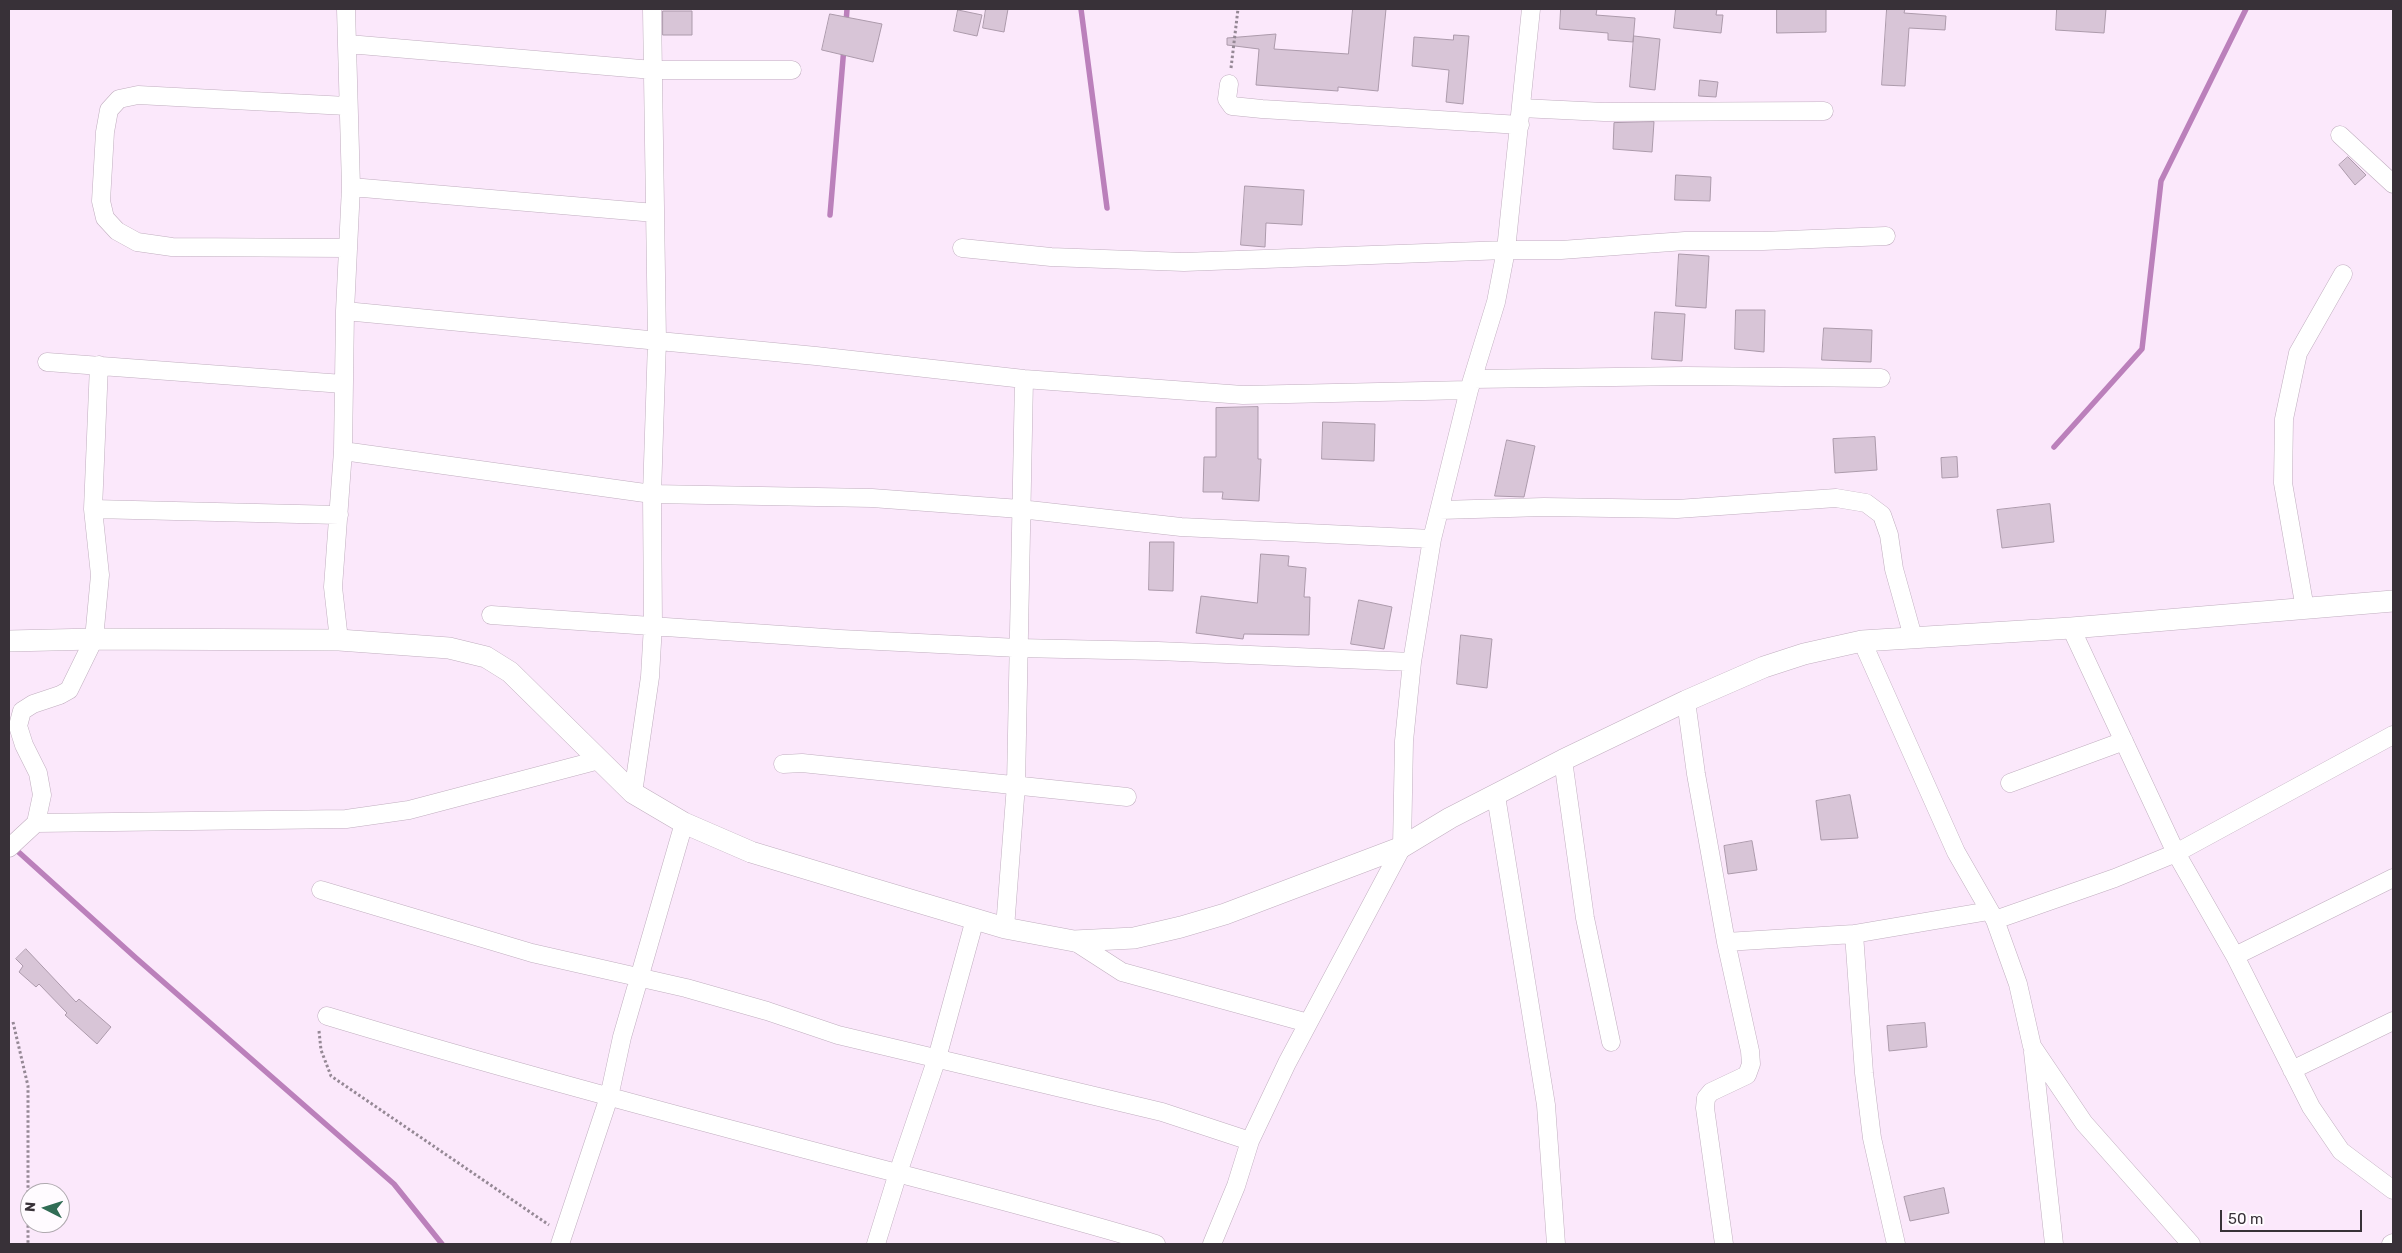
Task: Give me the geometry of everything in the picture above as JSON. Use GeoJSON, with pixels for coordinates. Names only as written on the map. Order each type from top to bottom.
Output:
{"type":"FeatureCollection","features":[{"type":"Feature","properties":{"kind":"street"},"geometry":{"type":"LineString","coordinates":[[339,640],[333,586],[344,451],[345,311],[347,248],[352,187],[346,9]]}},
{"type":"Feature","properties":{"kind":"street"},"geometry":{"type":"LineString","coordinates":[[633,793],[650,677],[652,625],[652,494],[658,341],[652,9]]}},
{"type":"Feature","properties":{"kind":"street"},"geometry":{"type":"LineString","coordinates":[[1212,1244],[1236,1186],[1250,1141],[1308,1023],[1402,847],[1404,741],[1412,662],[1432,539],[1471,385],[1496,302],[1506,250],[1532,9]]}},
{"type":"Feature","properties":{"kind":"street"},"geometry":{"type":"LineString","coordinates":[[348,44],[653,70],[792,70]]}},
{"type":"Feature","properties":{"kind":"street"},"geometry":{"type":"LineString","coordinates":[[1229,84],[1227,99],[1232,106],[1262,110],[1520,117],[1604,112],[1824,111]]}},
{"type":"Feature","properties":{"kind":"street"},"geometry":{"type":"LineString","coordinates":[[347,248],[172,247],[137,242],[117,231],[105,218],[101,201],[105,132],[109,110],[119,99],[138,95],[348,106]]}},
{"type":"Feature","properties":{"kind":"street"},"geometry":{"type":"LineString","coordinates":[[2340,136],[2393,184]]}},
{"type":"Feature","properties":{"kind":"street"},"geometry":{"type":"LineString","coordinates":[[352,187],[656,213]]}},
{"type":"Feature","properties":{"kind":"street"},"geometry":{"type":"LineString","coordinates":[[962,248],[1052,257],[1184,262],[1506,250],[1561,250],[1685,241],[1763,241],[1886,236]]}},
{"type":"Feature","properties":{"kind":"street"},"geometry":{"type":"LineString","coordinates":[[2305,608],[2283,484],[2284,419],[2298,353],[2342,274]]}},
{"type":"Feature","properties":{"kind":"street"},"geometry":{"type":"LineString","coordinates":[[345,311],[1024,379],[1243,395],[1686,376],[1881,378]]}},
{"type":"Feature","properties":{"kind":"street"},"geometry":{"type":"LineString","coordinates":[[48,362],[99,364],[343,384]]}},
{"type":"Feature","properties":{"kind":"street"},"geometry":{"type":"LineString","coordinates":[[9,848],[36,823],[42,794],[38,773],[24,745],[18,726],[22,711],[33,704],[60,696],[69,690],[94,639],[100,575],[92,510],[99,364]]}},
{"type":"Feature","properties":{"kind":"street"},"geometry":{"type":"LineString","coordinates":[[1005,928],[1016,785],[1024,379]]}},
{"type":"Feature","properties":{"kind":"street"},"geometry":{"type":"LineString","coordinates":[[344,451],[652,494],[872,498],[1020,509],[1181,527],[1432,539]]}},
{"type":"Feature","properties":{"kind":"street"},"geometry":{"type":"LineString","coordinates":[[1440,510],[1544,507],[1677,509],[1836,498],[1866,503],[1882,515],[1889,535],[1894,569],[1913,637]]}},
{"type":"Feature","properties":{"kind":"street"},"geometry":{"type":"LineString","coordinates":[[92,510],[339,515]]}},
{"type":"Feature","properties":{"kind":"street"},"geometry":{"type":"LineString","coordinates":[[9,641],[94,639],[339,640],[449,648],[486,657],[510,672],[633,793],[684,824],[751,852],[1005,928],[1074,941],[1134,938],[1225,914],[1402,847],[1450,818],[1563,760],[1686,701],[1764,667],[1804,654],[1862,641],[2071,628],[2393,601]]}},
{"type":"Feature","properties":{"kind":"street"},"geometry":{"type":"LineString","coordinates":[[491,615],[840,639],[1018,648],[1158,651],[1412,662]]}},
{"type":"Feature","properties":{"kind":"street"},"geometry":{"type":"LineString","coordinates":[[2071,628],[2176,853],[2235,956],[2311,1107],[2341,1151],[2389,1182]]}},
{"type":"Feature","properties":{"kind":"street"},"geometry":{"type":"LineString","coordinates":[[1862,641],[1956,852],[1992,916],[2018,984],[2032,1046],[2054,1244]]}},
{"type":"Feature","properties":{"kind":"street"},"geometry":{"type":"LineString","coordinates":[[1686,701],[1696,774],[1726,942],[1745,1019],[1751,1064],[1748,1075],[1711,1092],[1706,1098],[1705,1108],[1724,1244]]}},
{"type":"Feature","properties":{"kind":"street"},"geometry":{"type":"LineString","coordinates":[[1726,942],[1854,934],[1992,916],[2115,878],[2176,853],[2393,735]]}},
{"type":"Feature","properties":{"kind":"street"},"geometry":{"type":"LineString","coordinates":[[2010,783],[2124,741]]}},
{"type":"Feature","properties":{"kind":"street"},"geometry":{"type":"LineString","coordinates":[[36,823],[237,818],[346,819],[409,810],[599,760]]}},
{"type":"Feature","properties":{"kind":"street"},"geometry":{"type":"LineString","coordinates":[[1563,760],[1585,918],[1611,1042]]}},
{"type":"Feature","properties":{"kind":"street"},"geometry":{"type":"LineString","coordinates":[[783,764],[802,763],[1127,797]]}},
{"type":"Feature","properties":{"kind":"street"},"geometry":{"type":"LineString","coordinates":[[1496,796],[1546,1105],[1556,1244]]}},
{"type":"Feature","properties":{"kind":"street"},"geometry":{"type":"LineString","coordinates":[[562,1240],[609,1097],[622,1037],[684,824]]}},
{"type":"Feature","properties":{"kind":"street"},"geometry":{"type":"LineString","coordinates":[[2235,956],[2393,878]]}},
{"type":"Feature","properties":{"kind":"street"},"geometry":{"type":"LineString","coordinates":[[321,890],[532,953],[640,978],[767,1011],[838,1035],[1162,1112],[1250,1141]]}},
{"type":"Feature","properties":{"kind":"street"},"geometry":{"type":"LineString","coordinates":[[876,1244],[937,1058],[975,918]]}},
{"type":"Feature","properties":{"kind":"street"},"geometry":{"type":"LineString","coordinates":[[1854,934],[1864,1074],[1872,1138],[1896,1244]]}},
{"type":"Feature","properties":{"kind":"street"},"geometry":{"type":"LineString","coordinates":[[1074,941],[1122,972],[1308,1023]]}},
{"type":"Feature","properties":{"kind":"street"},"geometry":{"type":"LineString","coordinates":[[327,1016],[609,1097],[1068,1217],[1156,1244]]}},
{"type":"Feature","properties":{"kind":"street"},"geometry":{"type":"LineString","coordinates":[[2292,1070],[2393,1021]]}},
{"type":"Feature","properties":{"kind":"street"},"geometry":{"type":"LineString","coordinates":[[2032,1046],[2084,1123],[2191,1244]]}},
{"type":"Feature","properties":{"kind":"path"},"geometry":{"type":"LineString","coordinates":[[1229,84],[1238,9]]}},
{"type":"Feature","properties":{"kind":"path"},"geometry":{"type":"LineString","coordinates":[[327,1016],[319,1027],[321,1050],[331,1076],[562,1240]]}},
{"type":"Feature","properties":{"kind":"path"},"geometry":{"type":"LineString","coordinates":[[13,1022],[28,1086],[28,1244]]}},
{"type":"Feature","properties":{"kind":"building"},"geometry":{"type":"Polygon","coordinates":[[[986,9],[1008,9],[1004,32],[983,28],[986,9]]]}},
{"type":"Feature","properties":{"kind":"building"},"geometry":{"type":"Polygon","coordinates":[[[1353,9],[1386,9],[1378,91],[1338,87],[1338,91],[1256,85],[1259,49],[1227,45],[1227,38],[1276,34],[1274,49],[1348,54],[1353,9]]]}},
{"type":"Feature","properties":{"kind":"building"},"geometry":{"type":"Polygon","coordinates":[[[1561,9],[1597,9],[1596,15],[1635,18],[1633,42],[1608,40],[1608,33],[1560,29],[1561,9]]]}},
{"type":"Feature","properties":{"kind":"building"},"geometry":{"type":"Polygon","coordinates":[[[1676,9],[1717,9],[1716,15],[1723,15],[1721,33],[1674,28],[1676,9]]]}},
{"type":"Feature","properties":{"kind":"building"},"geometry":{"type":"Polygon","coordinates":[[[1777,9],[1826,9],[1826,32],[1777,33],[1777,9]]]}},
{"type":"Feature","properties":{"kind":"building"},"geometry":{"type":"Polygon","coordinates":[[[1887,9],[1905,9],[1904,13],[1946,16],[1945,30],[1909,28],[1905,86],[1882,85],[1887,9]]]}},
{"type":"Feature","properties":{"kind":"building"},"geometry":{"type":"Polygon","coordinates":[[[2057,9],[2106,9],[2104,33],[2056,30],[2057,9]]]}},
{"type":"Feature","properties":{"kind":"building"},"geometry":{"type":"Polygon","coordinates":[[[958,10],[982,15],[977,36],[954,31],[958,10]]]}},
{"type":"Feature","properties":{"kind":"building"},"geometry":{"type":"Polygon","coordinates":[[[663,11],[692,11],[692,35],[663,35],[663,11]]]}},
{"type":"Feature","properties":{"kind":"building"},"geometry":{"type":"Polygon","coordinates":[[[830,14],[882,24],[873,62],[822,50],[830,14]]]}},
{"type":"Feature","properties":{"kind":"building"},"geometry":{"type":"Polygon","coordinates":[[[1454,35],[1469,36],[1463,104],[1446,102],[1449,70],[1412,66],[1414,37],[1453,40],[1454,35]]]}},
{"type":"Feature","properties":{"kind":"building"},"geometry":{"type":"Polygon","coordinates":[[[1634,36],[1660,39],[1655,90],[1630,87],[1634,36]]]}},
{"type":"Feature","properties":{"kind":"building"},"geometry":{"type":"Polygon","coordinates":[[[1700,80],[1718,82],[1716,97],[1699,96],[1700,80]]]}},
{"type":"Feature","properties":{"kind":"building"},"geometry":{"type":"Polygon","coordinates":[[[1654,122],[1652,152],[1613,149],[1614,123],[1654,122]]]}},
{"type":"Feature","properties":{"kind":"building"},"geometry":{"type":"Polygon","coordinates":[[[2348,157],[2366,175],[2355,185],[2339,165],[2348,157]]]}},
{"type":"Feature","properties":{"kind":"building"},"geometry":{"type":"Polygon","coordinates":[[[1676,175],[1711,177],[1710,201],[1675,200],[1676,175]]]}},
{"type":"Feature","properties":{"kind":"building"},"geometry":{"type":"Polygon","coordinates":[[[1245,186],[1304,190],[1302,225],[1266,223],[1265,247],[1241,245],[1245,186]]]}},
{"type":"Feature","properties":{"kind":"building"},"geometry":{"type":"Polygon","coordinates":[[[1679,254],[1709,256],[1706,308],[1676,306],[1679,254]]]}},
{"type":"Feature","properties":{"kind":"building"},"geometry":{"type":"Polygon","coordinates":[[[1736,310],[1765,310],[1764,352],[1735,349],[1736,310]]]}},
{"type":"Feature","properties":{"kind":"building"},"geometry":{"type":"Polygon","coordinates":[[[1655,312],[1685,314],[1682,361],[1652,359],[1655,312]]]}},
{"type":"Feature","properties":{"kind":"building"},"geometry":{"type":"Polygon","coordinates":[[[1824,328],[1872,330],[1871,362],[1822,360],[1824,328]]]}},
{"type":"Feature","properties":{"kind":"building"},"geometry":{"type":"Polygon","coordinates":[[[1258,407],[1258,459],[1261,459],[1259,501],[1222,499],[1223,492],[1203,492],[1204,457],[1216,457],[1216,408],[1258,407]]]}},
{"type":"Feature","properties":{"kind":"building"},"geometry":{"type":"Polygon","coordinates":[[[1323,422],[1375,424],[1374,461],[1322,459],[1323,422]]]}},
{"type":"Feature","properties":{"kind":"building"},"geometry":{"type":"Polygon","coordinates":[[[1875,437],[1877,470],[1835,473],[1833,439],[1875,437]]]}},
{"type":"Feature","properties":{"kind":"building"},"geometry":{"type":"Polygon","coordinates":[[[1507,440],[1535,446],[1524,497],[1495,496],[1507,440]]]}},
{"type":"Feature","properties":{"kind":"building"},"geometry":{"type":"Polygon","coordinates":[[[1957,457],[1958,477],[1942,478],[1941,458],[1957,457]]]}},
{"type":"Feature","properties":{"kind":"building"},"geometry":{"type":"Polygon","coordinates":[[[2050,504],[2054,542],[2002,548],[1997,510],[2050,504]]]}},
{"type":"Feature","properties":{"kind":"building"},"geometry":{"type":"Polygon","coordinates":[[[1150,542],[1174,542],[1173,591],[1149,590],[1150,542]]]}},
{"type":"Feature","properties":{"kind":"building"},"geometry":{"type":"Polygon","coordinates":[[[1261,554],[1289,556],[1288,566],[1306,568],[1304,597],[1310,597],[1309,635],[1244,634],[1243,639],[1196,633],[1201,596],[1257,603],[1261,554]]]}},
{"type":"Feature","properties":{"kind":"building"},"geometry":{"type":"Polygon","coordinates":[[[1359,600],[1392,607],[1384,649],[1351,644],[1359,600]]]}},
{"type":"Feature","properties":{"kind":"building"},"geometry":{"type":"Polygon","coordinates":[[[1461,635],[1492,639],[1487,688],[1457,684],[1461,635]]]}},
{"type":"Feature","properties":{"kind":"building"},"geometry":{"type":"Polygon","coordinates":[[[1850,795],[1858,838],[1821,840],[1816,801],[1850,795]]]}},
{"type":"Feature","properties":{"kind":"building"},"geometry":{"type":"Polygon","coordinates":[[[1752,841],[1757,870],[1728,874],[1724,846],[1752,841]]]}},
{"type":"Feature","properties":{"kind":"building"},"geometry":{"type":"Polygon","coordinates":[[[26,949],[76,1002],[79,999],[111,1027],[97,1044],[65,1015],[67,1013],[39,984],[36,987],[19,972],[23,966],[16,959],[26,949]]]}},
{"type":"Feature","properties":{"kind":"building"},"geometry":{"type":"Polygon","coordinates":[[[1925,1023],[1927,1047],[1889,1051],[1887,1026],[1925,1023]]]}},
{"type":"Feature","properties":{"kind":"building"},"geometry":{"type":"Polygon","coordinates":[[[1944,1188],[1949,1213],[1910,1221],[1904,1197],[1944,1188]]]}},
{"type":"Feature","properties":{"kind":"waterway"},"geometry":{"type":"LineString","coordinates":[[846,23],[847,9]]}},
{"type":"Feature","properties":{"kind":"waterway"},"geometry":{"type":"LineString","coordinates":[[1081,9],[1107,208]]}},
{"type":"Feature","properties":{"kind":"waterway"},"geometry":{"type":"LineString","coordinates":[[2054,447],[2142,349],[2161,181],[2246,9]]}},
{"type":"Feature","properties":{"kind":"waterway"},"geometry":{"type":"LineString","coordinates":[[830,215],[844,47]]}},
{"type":"Feature","properties":{"kind":"waterway"},"geometry":{"type":"LineString","coordinates":[[13,847],[136,958],[394,1184],[442,1244]]}}]}
